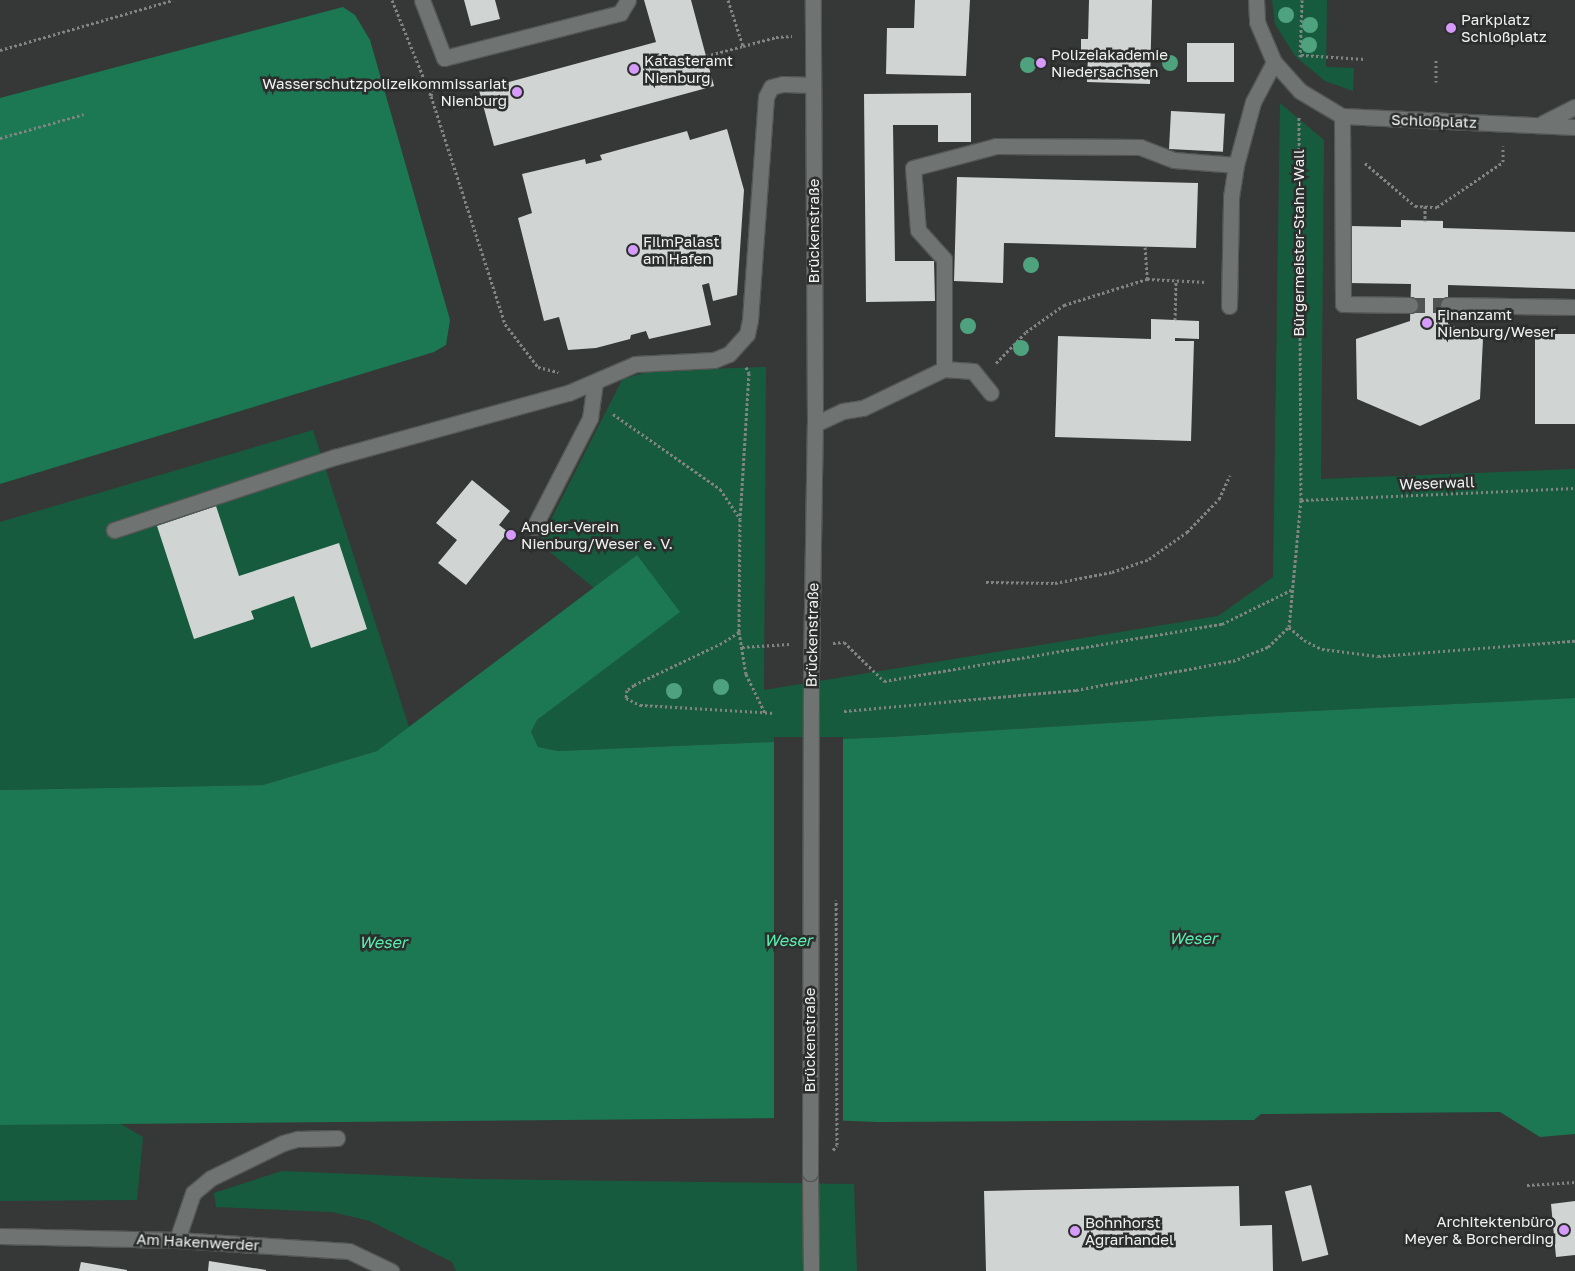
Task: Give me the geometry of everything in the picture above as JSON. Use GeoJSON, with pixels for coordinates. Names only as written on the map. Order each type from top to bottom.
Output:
{"type":"FeatureCollection","features":[{"type":"Feature","properties":{"kind":"street"},"geometry":{"type":"LineString","coordinates":[[422,0],[444,58],[620,13],[628,0]]}},
{"type":"Feature","properties":{"kind":"street","name":"Brückenstraße"},"geometry":{"type":"LineString","coordinates":[[811,1271],[811,670],[815,424],[813,0]]}},
{"type":"Feature","properties":{"kind":"street"},"geometry":{"type":"LineString","coordinates":[[1256,0],[1257,22],[1274,62],[1300,91]]}},
{"type":"Feature","properties":{"kind":"street"},"geometry":{"type":"LineString","coordinates":[[1229,306],[1231,197],[1236,165],[1253,102],[1274,62]]}},
{"type":"Feature","properties":{"kind":"street"},"geometry":{"type":"LineString","coordinates":[[114,530],[335,457],[568,393],[636,364],[714,360],[737,348],[747,334],[750,320],[766,97],[771,87],[783,84],[813,85]]}},
{"type":"Feature","properties":{"kind":"street","name":"Schloßplatz"},"geometry":{"type":"LineString","coordinates":[[1300,91],[1342,116],[1543,123],[1575,127]]}},
{"type":"Feature","properties":{"kind":"street"},"geometry":{"type":"LineString","coordinates":[[1543,123],[1575,107]]}},
{"type":"Feature","properties":{"kind":"street"},"geometry":{"type":"LineString","coordinates":[[1342,116],[1343,304],[1410,305]]}},
{"type":"Feature","properties":{"kind":"street"},"geometry":{"type":"LineString","coordinates":[[944,369],[944,259],[918,230],[914,168],[996,146],[1140,147],[1174,160],[1236,165]]}},
{"type":"Feature","properties":{"kind":"street"},"geometry":{"type":"LineString","coordinates":[[1448,304],[1575,307]]}},
{"type":"Feature","properties":{"kind":"street"},"geometry":{"type":"LineString","coordinates":[[815,424],[843,411],[863,408],[944,369],[973,370],[992,393]]}},
{"type":"Feature","properties":{"kind":"street"},"geometry":{"type":"LineString","coordinates":[[534,527],[590,418],[595,382]]}},
{"type":"Feature","properties":{"kind":"street"},"geometry":{"type":"LineString","coordinates":[[177,1240],[193,1193],[211,1178],[282,1143],[297,1139],[337,1138]]}},
{"type":"Feature","properties":{"kind":"street","name":"Am Hakenwerder"},"geometry":{"type":"LineString","coordinates":[[0,1236],[177,1240],[349,1252],[391,1271]]}},
{"type":"Feature","properties":{"kind":"path"},"geometry":{"type":"LineString","coordinates":[[0,50],[173,0]]}},
{"type":"Feature","properties":{"kind":"path"},"geometry":{"type":"LineString","coordinates":[[392,0],[431,96],[505,324],[538,367],[595,382],[606,410],[720,489],[740,519]]}},
{"type":"Feature","properties":{"kind":"path"},"geometry":{"type":"LineString","coordinates":[[728,0],[742,46]]}},
{"type":"Feature","properties":{"kind":"path","name":"Bürgermeister-Stahn-Wall"},"geometry":{"type":"LineString","coordinates":[[1289,627],[1301,500],[1300,55],[1302,0]]}},
{"type":"Feature","properties":{"kind":"path"},"geometry":{"type":"LineString","coordinates":[[706,56],[776,37]]}},
{"type":"Feature","properties":{"kind":"path"},"geometry":{"type":"LineString","coordinates":[[1300,55],[1365,59]]}},
{"type":"Feature","properties":{"kind":"path"},"geometry":{"type":"LineString","coordinates":[[1436,60],[1436,82]]}},
{"type":"Feature","properties":{"kind":"path"},"geometry":{"type":"LineString","coordinates":[[0,138],[84,114]]}},
{"type":"Feature","properties":{"kind":"path"},"geometry":{"type":"LineString","coordinates":[[1361,163],[1366,163],[1415,206],[1437,207],[1503,162],[1503,153]]}},
{"type":"Feature","properties":{"kind":"path"},"geometry":{"type":"LineString","coordinates":[[1425,206],[1425,221]]}},
{"type":"Feature","properties":{"kind":"path"},"geometry":{"type":"LineString","coordinates":[[1145,246],[1147,279]]}},
{"type":"Feature","properties":{"kind":"path"},"geometry":{"type":"LineString","coordinates":[[980,380],[1026,332],[1064,305],[1147,279],[1229,283]]}},
{"type":"Feature","properties":{"kind":"path"},"geometry":{"type":"LineString","coordinates":[[1174,320],[1176,280]]}},
{"type":"Feature","properties":{"kind":"path"},"geometry":{"type":"LineString","coordinates":[[737,348],[749,373],[740,519],[739,632],[746,674],[765,714]]}},
{"type":"Feature","properties":{"kind":"path"},"geometry":{"type":"LineString","coordinates":[[986,582],[1055,583],[1112,572],[1149,559],[1193,526],[1219,499],[1230,475]]}},
{"type":"Feature","properties":{"kind":"path","name":"Weserwall"},"geometry":{"type":"LineString","coordinates":[[1301,500],[1575,488]]}},
{"type":"Feature","properties":{"kind":"path"},"geometry":{"type":"LineString","coordinates":[[844,642],[884,681],[1222,624],[1294,589]]}},
{"type":"Feature","properties":{"kind":"path"},"geometry":{"type":"LineString","coordinates":[[844,711],[1076,690],[1233,660],[1268,647],[1289,627],[1304,640],[1322,649],[1370,656],[1575,641]]}},
{"type":"Feature","properties":{"kind":"path"},"geometry":{"type":"LineString","coordinates":[[739,632],[722,643],[634,684],[628,690],[626,698],[640,706],[774,713]]}},
{"type":"Feature","properties":{"kind":"path"},"geometry":{"type":"LineString","coordinates":[[742,647],[782,644]]}},
{"type":"Feature","properties":{"kind":"path"},"geometry":{"type":"LineString","coordinates":[[1527,1184],[1575,1182]]}},
{"type":"Feature","properties":{"kind":"shaded area"},"geometry":{"type":"Polygon","coordinates":[[[1272,0],[1327,0],[1326,67],[1354,68],[1353,91],[1325,81],[1295,56],[1275,24],[1272,0]]]}},
{"type":"Feature","properties":{"kind":"shaded area"},"geometry":{"type":"Polygon","coordinates":[[[1280,103],[1324,140],[1321,479],[1575,469],[1575,698],[1250,714],[890,737],[558,751],[538,747],[531,732],[537,720],[630,649],[637,555],[594,588],[539,543],[622,380],[649,371],[766,367],[764,690],[1218,616],[1273,577],[1280,103]]]}},
{"type":"Feature","properties":{"kind":"shaded area"},"geometry":{"type":"Polygon","coordinates":[[[313,430],[410,730],[377,751],[263,785],[0,790],[0,522],[313,430]]]}},
{"type":"Feature","properties":{"kind":"shaded area"},"geometry":{"type":"Polygon","coordinates":[[[119,1123],[143,1137],[137,1200],[0,1201],[0,1125],[119,1123]]]}},
{"type":"Feature","properties":{"kind":"shaded area"},"geometry":{"type":"Polygon","coordinates":[[[282,1171],[472,1179],[854,1184],[857,1271],[456,1271],[452,1262],[370,1221],[332,1212],[216,1207],[214,1193],[282,1171]]]}},
{"type":"Feature","properties":{"kind":"water"},"geometry":{"type":"Polygon","coordinates":[[[343,7],[355,15],[370,40],[450,320],[446,345],[434,352],[0,484],[0,98],[343,7]]]}},
{"type":"Feature","properties":{"kind":"water","name":"Weser"},"geometry":{"type":"Polygon","coordinates":[[[637,555],[680,612],[537,720],[531,732],[538,747],[558,751],[890,737],[1250,714],[1575,698],[1575,1134],[1540,1137],[1500,1112],[1261,1114],[1254,1120],[877,1122],[779,1118],[0,1125],[0,790],[263,785],[377,751],[637,555]]]}},
{"type":"Feature","properties":{"kind":"pier"},"geometry":{"type":"Polygon","coordinates":[[[774,737],[843,737],[843,1123],[774,1123],[774,737]]]}},
{"type":"Feature","properties":{"kind":"building"},"geometry":{"type":"Polygon","coordinates":[[[464,0],[495,0],[500,19],[471,26],[464,0]]]}},
{"type":"Feature","properties":{"kind":"building","name":"Katasteramt Nienburg"},"geometry":{"type":"Polygon","coordinates":[[[644,0],[691,0],[714,86],[494,146],[479,90],[656,42],[644,0]]]}},
{"type":"Feature","properties":{"kind":"building"},"geometry":{"type":"Polygon","coordinates":[[[915,0],[970,0],[966,76],[886,74],[887,28],[914,28],[915,0]]]}},
{"type":"Feature","properties":{"kind":"building"},"geometry":{"type":"Polygon","coordinates":[[[1089,0],[1152,0],[1150,84],[1087,82],[1088,54],[1081,54],[1081,39],[1088,39],[1089,0]]]}},
{"type":"Feature","properties":{"kind":"building"},"geometry":{"type":"Polygon","coordinates":[[[1187,43],[1234,43],[1234,82],[1187,82],[1187,43]]]}},
{"type":"Feature","properties":{"kind":"building"},"geometry":{"type":"Polygon","coordinates":[[[971,93],[971,142],[938,142],[938,125],[893,125],[895,261],[934,261],[935,301],[866,302],[864,94],[971,93]]]}},
{"type":"Feature","properties":{"kind":"building"},"geometry":{"type":"Polygon","coordinates":[[[1171,111],[1225,114],[1223,152],[1169,149],[1171,111]]]}},
{"type":"Feature","properties":{"kind":"building","name":"FilmPalast am Hafen"},"geometry":{"type":"Polygon","coordinates":[[[727,129],[744,190],[737,295],[713,301],[709,283],[702,285],[711,325],[649,339],[646,331],[631,335],[630,339],[596,348],[568,350],[559,317],[544,321],[518,218],[532,213],[522,174],[585,159],[586,164],[602,160],[600,155],[687,131],[690,140],[727,129]]]}},
{"type":"Feature","properties":{"kind":"building"},"geometry":{"type":"Polygon","coordinates":[[[957,177],[1198,183],[1196,248],[1004,243],[1003,283],[954,281],[957,177]]]}},
{"type":"Feature","properties":{"kind":"building","name":"Finanzamt Nienburg/Weser"},"geometry":{"type":"Polygon","coordinates":[[[1401,220],[1443,221],[1443,228],[1575,232],[1575,289],[1448,285],[1448,324],[1483,339],[1480,399],[1420,426],[1357,399],[1356,339],[1410,321],[1411,284],[1348,283],[1350,226],[1401,227],[1401,220]]]}},
{"type":"Feature","properties":{"kind":"building"},"geometry":{"type":"Polygon","coordinates":[[[1151,319],[1199,321],[1199,339],[1175,338],[1175,341],[1194,341],[1191,441],[1055,437],[1058,336],[1151,339],[1151,319]]]}},
{"type":"Feature","properties":{"kind":"building"},"geometry":{"type":"Polygon","coordinates":[[[1535,334],[1575,334],[1575,424],[1535,424],[1535,334]]]}},
{"type":"Feature","properties":{"kind":"building"},"geometry":{"type":"Polygon","coordinates":[[[472,480],[510,511],[499,525],[508,532],[466,585],[438,563],[457,540],[436,523],[472,480]]]}},
{"type":"Feature","properties":{"kind":"building"},"geometry":{"type":"Polygon","coordinates":[[[216,506],[239,576],[339,543],[367,629],[311,648],[294,596],[251,611],[254,619],[194,639],[157,526],[216,506]]]}},
{"type":"Feature","properties":{"kind":"building"},"geometry":{"type":"Polygon","coordinates":[[[1311,1185],[1328,1255],[1302,1261],[1285,1192],[1311,1185]]]}},
{"type":"Feature","properties":{"kind":"building","name":"Bohnhorst Agrarhandel"},"geometry":{"type":"Polygon","coordinates":[[[1239,1186],[1240,1226],[1272,1225],[1273,1271],[986,1271],[984,1191],[1239,1186]]]}},
{"type":"Feature","properties":{"kind":"building","name":"Architektenbüro Meyer & Borcherding"},"geometry":{"type":"Polygon","coordinates":[[[1575,1201],[1575,1255],[1556,1257],[1551,1204],[1575,1201]]]}},
{"type":"Feature","properties":{"kind":"building"},"geometry":{"type":"Polygon","coordinates":[[[209,1261],[266,1270],[266,1271],[208,1271],[209,1261]]]}},
{"type":"Feature","properties":{"kind":"building"},"geometry":{"type":"Polygon","coordinates":[[[81,1262],[127,1270],[127,1271],[79,1271],[81,1262]]]}},
{"type":"Feature","properties":{"kind":"tunnel"},"geometry":{"type":"LineString","coordinates":[[1410,305],[1448,305]]}},
{"type":"Feature","properties":{"kind":"place","name":"Parkplatz Schloßplatz"},"geometry":{"type":"Point","coordinates":[1451,28]}},
{"type":"Feature","properties":{"kind":"place","name":"Polizeiakademie Niedersachsen"},"geometry":{"type":"Point","coordinates":[1041,63]}},
{"type":"Feature","properties":{"kind":"place","name":"Katasteramt Nienburg"},"geometry":{"type":"Point","coordinates":[634,69]}},
{"type":"Feature","properties":{"kind":"place","name":"Wasserschutzpolizeikommissariat Nienburg"},"geometry":{"type":"Point","coordinates":[517,92]}},
{"type":"Feature","properties":{"kind":"place","name":"FilmPalast am Hafen"},"geometry":{"type":"Point","coordinates":[633,250]}},
{"type":"Feature","properties":{"kind":"place","name":"Finanzamt Nienburg/Weser"},"geometry":{"type":"Point","coordinates":[1427,323]}},
{"type":"Feature","properties":{"kind":"place","name":"Angler-Verein Nienburg/Weser e. V."},"geometry":{"type":"Point","coordinates":[511,535]}},
{"type":"Feature","properties":{"kind":"place","name":"Architektenbüro Meyer & Borcherding"},"geometry":{"type":"Point","coordinates":[1564,1230]}},
{"type":"Feature","properties":{"kind":"place","name":"Bohnhorst Agrarhandel"},"geometry":{"type":"Point","coordinates":[1075,1231]}}]}
